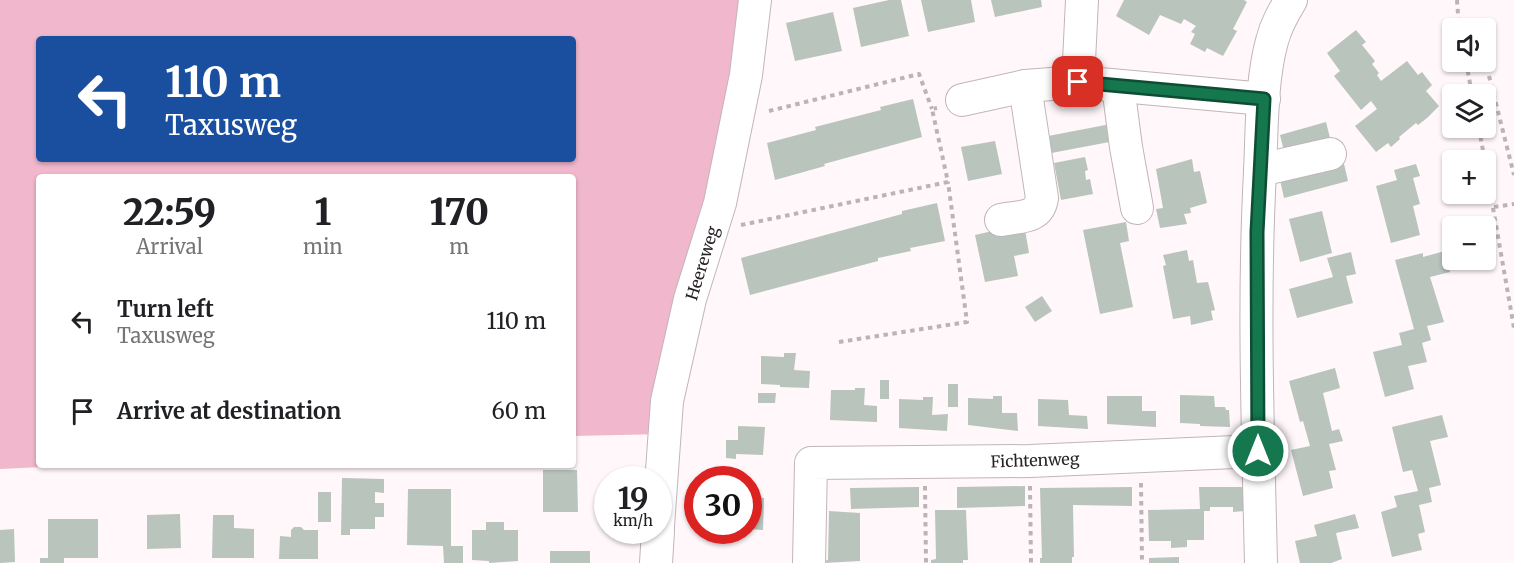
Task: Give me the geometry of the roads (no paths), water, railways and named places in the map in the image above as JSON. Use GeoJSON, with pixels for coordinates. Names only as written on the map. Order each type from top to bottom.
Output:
{"type":"FeatureCollection","features":[{"type":"Feature","properties":{"kind":"street","name":"Heereweg"},"geometry":{"type":"LineString","coordinates":[[662,466],[667,401],[690,299],[720,203],[746,75],[754,0]]}},
{"type":"Feature","properties":{"kind":"street"},"geometry":{"type":"LineString","coordinates":[[1078,82],[1082,0]]}},
{"type":"Feature","properties":{"kind":"street"},"geometry":{"type":"LineString","coordinates":[[1261,563],[1257,232],[1260,170],[1264,99],[1271,42],[1279,20],[1292,0]]}},
{"type":"Feature","properties":{"kind":"street"},"geometry":{"type":"LineString","coordinates":[[962,100],[1025,86],[1078,82],[1264,99]]}},
{"type":"Feature","properties":{"kind":"street"},"geometry":{"type":"LineString","coordinates":[[1001,220],[1036,213],[1041,207],[1042,198],[1025,86]]}},
{"type":"Feature","properties":{"kind":"street"},"geometry":{"type":"LineString","coordinates":[[1118,86],[1137,208]]}},
{"type":"Feature","properties":{"kind":"street"},"geometry":{"type":"LineString","coordinates":[[1260,170],[1329,154]]}},
{"type":"Feature","properties":{"kind":"street","name":"Fichtenweg"},"geometry":{"type":"LineString","coordinates":[[809,563],[812,463],[1030,461],[1258,451]]}},
{"type":"Feature","properties":{"kind":"street"},"geometry":{"type":"LineString","coordinates":[[656,563],[657,544]]}}]}
